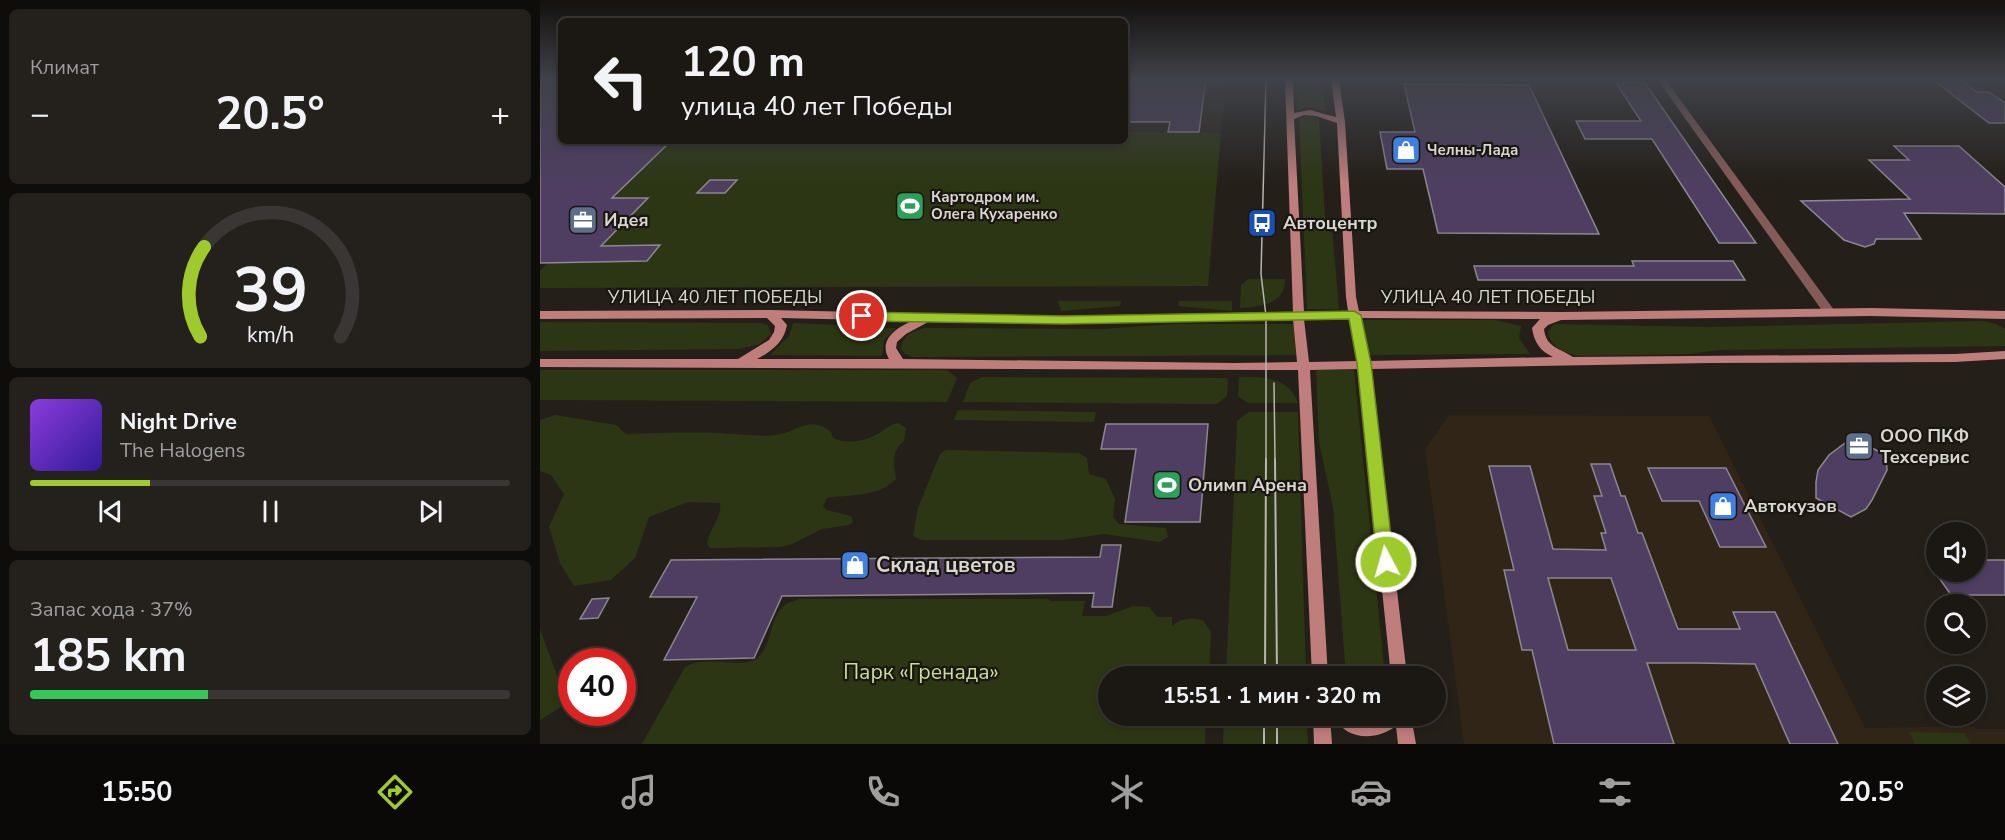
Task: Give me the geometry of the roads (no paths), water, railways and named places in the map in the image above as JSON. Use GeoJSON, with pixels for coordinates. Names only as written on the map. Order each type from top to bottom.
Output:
{"type":"FeatureCollection","features":[{"type":"Feature","properties":{"kind":"street"},"geometry":{"type":"LineString","coordinates":[[1291,114],[1296,289],[1304,365],[1320,666]]}},
{"type":"Feature","properties":{"kind":"street"},"geometry":{"type":"LineString","coordinates":[[1291,118],[1298,114]]}},
{"type":"Feature","properties":{"kind":"street"},"geometry":{"type":"LineString","coordinates":[[1317,114],[1341,122]]}},
{"type":"Feature","properties":{"kind":"street"},"geometry":{"type":"LineString","coordinates":[[1340,114],[1351,297],[1364,363],[1398,666]]}},
{"type":"Feature","properties":{"kind":"street"},"geometry":{"type":"LineString","coordinates":[[1686,114],[1830,313]]}},
{"type":"Feature","properties":{"kind":"street","name":"УЛИЦА 40 ЛЕТ ПОБЕДЫ"},"geometry":{"type":"LineString","coordinates":[[540,315],[770,314],[1101,320],[1354,315],[1561,316],[1830,313],[2005,316]]}},
{"type":"Feature","properties":{"kind":"street"},"geometry":{"type":"LineString","coordinates":[[740,363],[760,353],[776,340],[781,332],[781,325],[770,314]]}},
{"type":"Feature","properties":{"kind":"street"},"geometry":{"type":"LineString","coordinates":[[1561,316],[1544,322],[1538,328],[1538,336],[1544,347],[1555,355],[1581,361]]}},
{"type":"Feature","properties":{"kind":"street"},"geometry":{"type":"LineString","coordinates":[[900,363],[891,355],[889,347],[892,341],[910,327],[932,318]]}},
{"type":"Feature","properties":{"kind":"street"},"geometry":{"type":"LineString","coordinates":[[540,363],[900,363],[1234,367],[1364,363],[1955,358],[2005,355]]}},
{"type":"Feature","properties":{"kind":"street"},"geometry":{"type":"LineString","coordinates":[[1320,653],[1324,666]]}},
{"type":"Feature","properties":{"kind":"street"},"geometry":{"type":"LineString","coordinates":[[1322,726],[1323,744]]}},
{"type":"Feature","properties":{"kind":"street"},"geometry":{"type":"LineString","coordinates":[[1356,726],[1372,729],[1383,726]]}},
{"type":"Feature","properties":{"kind":"street"},"geometry":{"type":"LineString","coordinates":[[1404,726],[1407,744]]}},
{"type":"Feature","properties":{"kind":"tram line"},"geometry":{"type":"LineString","coordinates":[[1265,114],[1261,274],[1266,316],[1266,459]]}},
{"type":"Feature","properties":{"kind":"tram line"},"geometry":{"type":"LineString","coordinates":[[1274,383],[1275,460]]}},
{"type":"Feature","properties":{"kind":"tram line"},"geometry":{"type":"LineString","coordinates":[[1265,666],[1266,459]]}},
{"type":"Feature","properties":{"kind":"tram line"},"geometry":{"type":"LineString","coordinates":[[1275,459],[1277,666]]}},
{"type":"Feature","properties":{"kind":"tram line"},"geometry":{"type":"LineString","coordinates":[[1264,726],[1264,744]]}},
{"type":"Feature","properties":{"kind":"tram line"},"geometry":{"type":"LineString","coordinates":[[1277,726],[1277,744]]}},
{"type":"Feature","properties":{"kind":"place","name":"Челны-Лада"},"geometry":{"type":"Point","coordinates":[1406,150]}},
{"type":"Feature","properties":{"kind":"place","name":"Картодром им. Олега Кухаренко"},"geometry":{"type":"Point","coordinates":[910,206]}},
{"type":"Feature","properties":{"kind":"place","name":"Идея"},"geometry":{"type":"Point","coordinates":[583,220]}},
{"type":"Feature","properties":{"kind":"place","name":"Автоцентр"},"geometry":{"type":"Point","coordinates":[1262,223]}},
{"type":"Feature","properties":{"kind":"place","name":"ООО ПКФ Техсервис"},"geometry":{"type":"Point","coordinates":[1859,446]}},
{"type":"Feature","properties":{"kind":"place","name":"Олимп Арена"},"geometry":{"type":"Point","coordinates":[1167,485]}},
{"type":"Feature","properties":{"kind":"place","name":"Автокузов"},"geometry":{"type":"Point","coordinates":[1723,506]}},
{"type":"Feature","properties":{"kind":"place","name":"Склад цветов"},"geometry":{"type":"Point","coordinates":[855,565]}},
{"type":"Feature","properties":{"kind":"park label","name":"Парк «Гренада»"},"geometry":{"type":"Point","coordinates":[921,672]}}]}
